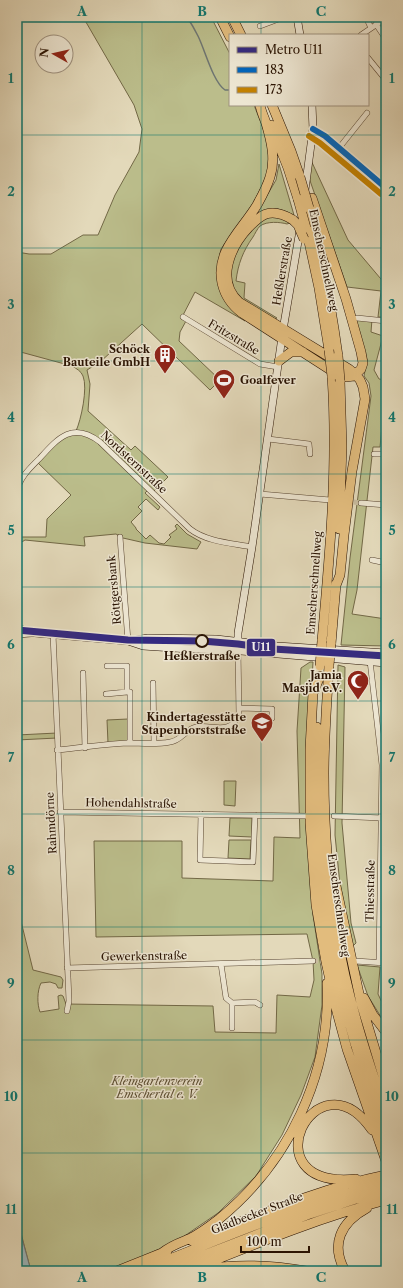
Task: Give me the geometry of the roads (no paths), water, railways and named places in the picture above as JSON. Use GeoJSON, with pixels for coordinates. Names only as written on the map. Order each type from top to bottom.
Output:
{"type":"FeatureCollection","features":[{"type":"Feature","properties":{"kind":"highway"},"geometry":{"type":"LineString","coordinates":[[220,17],[229,35]]}},
{"type":"Feature","properties":{"kind":"highway"},"geometry":{"type":"LineString","coordinates":[[232,17],[240,34]]}},
{"type":"Feature","properties":{"kind":"highway"},"geometry":{"type":"LineString","coordinates":[[262,106],[273,152],[273,163],[270,177],[257,206],[237,231],[225,252],[220,276],[226,295],[236,309],[321,352],[356,374],[363,387],[365,399],[352,471],[340,575],[336,588]]}},
{"type":"Feature","properties":{"kind":"highway","name":"Emscherschnellweg"},"geometry":{"type":"LineString","coordinates":[[262,106],[276,136],[298,199],[306,228],[319,288],[329,350],[332,376],[334,452],[325,666],[324,802],[328,872],[337,936],[354,1010],[372,1074],[386,1113]]}},
{"type":"Feature","properties":{"kind":"highway","name":"Emscherschnellweg"},"geometry":{"type":"LineString","coordinates":[[272,106],[301,174],[325,274],[333,316],[338,356],[342,416],[341,494],[336,588],[326,643]]}},
{"type":"Feature","properties":{"kind":"highway"},"geometry":{"type":"LineString","coordinates":[[301,174],[312,198],[346,299],[361,352],[363,363],[361,369],[351,377],[346,377],[329,368],[304,352],[283,334],[236,299],[230,290],[227,267],[234,247],[244,233],[265,214],[274,213],[287,216],[298,225],[304,238],[315,285],[319,288]]}},
{"type":"Feature","properties":{"kind":"highway"},"geometry":{"type":"LineString","coordinates":[[279,364],[291,352],[304,352]]}},
{"type":"Feature","properties":{"kind":"highway","name":"Emscherschnellweg"},"geometry":{"type":"LineString","coordinates":[[325,666],[320,676],[316,751],[316,809],[319,859],[327,918],[337,974],[348,1019],[365,1076],[386,1136]]}},
{"type":"Feature","properties":{"kind":"highway"},"geometry":{"type":"LineString","coordinates":[[320,676],[313,693],[310,749],[310,823],[316,905],[326,962],[347,1049],[386,1161]]}},
{"type":"Feature","properties":{"kind":"highway"},"geometry":{"type":"LineString","coordinates":[[324,802],[329,827],[333,873],[355,975],[368,1030],[386,1086]]}},
{"type":"Feature","properties":{"kind":"highway"},"geometry":{"type":"LineString","coordinates":[[162,1253],[168,1248],[190,1238],[217,1220],[232,1207],[252,1188],[266,1171],[281,1151],[294,1128],[309,1092],[321,1054],[327,1016],[326,962]]}},
{"type":"Feature","properties":{"kind":"highway"},"geometry":{"type":"LineString","coordinates":[[355,975],[373,1016],[386,1032]]}},
{"type":"Feature","properties":{"kind":"highway"},"geometry":{"type":"LineString","coordinates":[[381,1145],[372,1130],[360,1115],[352,1109],[332,1105],[323,1107],[306,1119],[301,1127],[298,1137],[300,1157],[305,1166],[321,1176],[331,1179],[344,1180],[385,1180]]}},
{"type":"Feature","properties":{"kind":"highway"},"geometry":{"type":"LineString","coordinates":[[117,1271],[281,1207],[326,1192],[385,1180]]}},
{"type":"Feature","properties":{"kind":"highway","name":"Gladbecker Straße"},"geometry":{"type":"LineString","coordinates":[[139,1271],[298,1210],[354,1192],[385,1180]]}},
{"type":"Feature","properties":{"kind":"highway","name":"Gladbecker Straße"},"geometry":{"type":"LineString","coordinates":[[163,1271],[313,1213],[386,1192]]}},
{"type":"Feature","properties":{"kind":"highway"},"geometry":{"type":"LineString","coordinates":[[188,1271],[334,1215],[386,1201]]}},
{"type":"Feature","properties":{"kind":"highway"},"geometry":{"type":"LineString","coordinates":[[345,1271],[340,1262],[338,1252],[338,1241],[342,1231],[348,1222],[358,1214],[386,1201]]}},
{"type":"Feature","properties":{"kind":"highway"},"geometry":{"type":"LineString","coordinates":[[194,1271],[222,1266],[248,1265],[272,1266],[306,1271]]}},
{"type":"Feature","properties":{"kind":"main road"},"geometry":{"type":"LineString","coordinates":[[297,17],[300,34]]}},
{"type":"Feature","properties":{"kind":"main road","name":"Heßlerstraße"},"geometry":{"type":"LineString","coordinates":[[238,651],[238,641],[283,334],[299,236],[313,130],[312,106]]}},
{"type":"Feature","properties":{"kind":"main road"},"geometry":{"type":"LineString","coordinates":[[17,628],[35,633]]}},
{"type":"Feature","properties":{"kind":"main road"},"geometry":{"type":"LineString","coordinates":[[17,634],[53,634],[128,641],[143,646],[238,651],[386,663]]}},
{"type":"Feature","properties":{"kind":"main road"},"geometry":{"type":"LineString","coordinates":[[128,641],[148,638],[216,639],[278,646],[386,653]]}},
{"type":"Feature","properties":{"kind":"street"},"geometry":{"type":"LineString","coordinates":[[260,26],[284,17]]}},
{"type":"Feature","properties":{"kind":"street"},"geometry":{"type":"LineString","coordinates":[[366,17],[370,28]]}},
{"type":"Feature","properties":{"kind":"street"},"geometry":{"type":"LineString","coordinates":[[362,34],[386,18]]}},
{"type":"Feature","properties":{"kind":"street"},"geometry":{"type":"LineString","coordinates":[[376,24],[386,40]]}},
{"type":"Feature","properties":{"kind":"street"},"geometry":{"type":"LineString","coordinates":[[369,59],[386,80]]}},
{"type":"Feature","properties":{"kind":"street"},"geometry":{"type":"LineString","coordinates":[[339,148],[367,113]]}},
{"type":"Feature","properties":{"kind":"street"},"geometry":{"type":"LineString","coordinates":[[313,130],[325,136],[386,188]]}},
{"type":"Feature","properties":{"kind":"street","name":"Fritzstraße"},"geometry":{"type":"LineString","coordinates":[[183,317],[260,364],[279,364]]}},
{"type":"Feature","properties":{"kind":"street"},"geometry":{"type":"LineString","coordinates":[[358,318],[386,322]]}},
{"type":"Feature","properties":{"kind":"street","name":"Nordsternstraße"},"geometry":{"type":"LineString","coordinates":[[17,491],[20,480],[24,474],[56,440],[70,433],[82,432],[94,437],[100,442],[184,524],[198,535],[208,539],[252,546]]}},
{"type":"Feature","properties":{"kind":"street"},"geometry":{"type":"LineString","coordinates":[[268,439],[309,444],[310,454]]}},
{"type":"Feature","properties":{"kind":"street"},"geometry":{"type":"LineString","coordinates":[[374,454],[386,454]]}},
{"type":"Feature","properties":{"kind":"street"},"geometry":{"type":"LineString","coordinates":[[260,494],[330,500]]}},
{"type":"Feature","properties":{"kind":"street"},"geometry":{"type":"LineString","coordinates":[[361,503],[386,505]]}},
{"type":"Feature","properties":{"kind":"street","name":"Röttgersbank"},"geometry":{"type":"LineString","coordinates":[[120,537],[128,641]]}},
{"type":"Feature","properties":{"kind":"street"},"geometry":{"type":"LineString","coordinates":[[372,560],[386,563]]}},
{"type":"Feature","properties":{"kind":"street","name":"Rahmdörne"},"geometry":{"type":"LineString","coordinates":[[53,634],[57,750],[68,968],[69,1001],[66,1011]]}},
{"type":"Feature","properties":{"kind":"street"},"geometry":{"type":"LineString","coordinates":[[57,750],[130,743],[173,742],[196,727],[220,728],[229,726],[237,720],[240,708],[238,651]]}},
{"type":"Feature","properties":{"kind":"street","name":"Thiesstraße"},"geometry":{"type":"LineString","coordinates":[[369,652],[382,765],[383,866],[378,963]]}},
{"type":"Feature","properties":{"kind":"street"},"geometry":{"type":"LineString","coordinates":[[107,666],[127,666],[127,692],[130,692],[130,743]]}},
{"type":"Feature","properties":{"kind":"street"},"geometry":{"type":"LineString","coordinates":[[83,673],[85,748]]}},
{"type":"Feature","properties":{"kind":"street"},"geometry":{"type":"LineString","coordinates":[[153,683],[154,743]]}},
{"type":"Feature","properties":{"kind":"street"},"geometry":{"type":"LineString","coordinates":[[106,694],[127,692]]}},
{"type":"Feature","properties":{"kind":"street"},"geometry":{"type":"LineString","coordinates":[[240,708],[272,708],[272,718]]}},
{"type":"Feature","properties":{"kind":"street","name":"Hohendahlstraße"},"geometry":{"type":"LineString","coordinates":[[60,812],[307,816]]}},
{"type":"Feature","properties":{"kind":"street"},"geometry":{"type":"LineString","coordinates":[[201,814],[200,860],[253,862],[255,816]]}},
{"type":"Feature","properties":{"kind":"street"},"geometry":{"type":"LineString","coordinates":[[334,816],[382,818]]}},
{"type":"Feature","properties":{"kind":"street","name":"Gewerkenstraße"},"geometry":{"type":"LineString","coordinates":[[68,968],[313,961]]}},
{"type":"Feature","properties":{"kind":"street"},"geometry":{"type":"LineString","coordinates":[[355,961],[386,964]]}},
{"type":"Feature","properties":{"kind":"street"},"geometry":{"type":"LineString","coordinates":[[221,964],[226,998],[232,1003],[255,1002],[260,1005]]}},
{"type":"Feature","properties":{"kind":"street"},"geometry":{"type":"LineString","coordinates":[[232,1003],[232,1028]]}},
{"type":"Feature","properties":{"kind":"water"},"geometry":{"type":"Polygon","coordinates":[[[17,1220],[18,1224],[31,1271],[17,1271],[17,1220]]]}},
{"type":"Feature","properties":{"kind":"waterway"},"geometry":{"type":"LineString","coordinates":[[187,17],[198,36],[217,80],[225,90],[229,90]]}},
{"type":"Feature","properties":{"kind":"tunnel"},"geometry":{"type":"LineString","coordinates":[[346,501],[361,503]]}},
{"type":"Feature","properties":{"kind":"tunnel"},"geometry":{"type":"LineString","coordinates":[[313,961],[326,961]]}},
{"type":"Feature","properties":{"kind":"metro line","name":"U11"},"geometry":{"type":"LineString","coordinates":[[17,630],[128,640],[202,641],[273,649],[386,656]]}},
{"type":"Feature","properties":{"kind":"place","name":"Schöck Bauteile GmbH"},"geometry":{"type":"Point","coordinates":[165,374]}},
{"type":"Feature","properties":{"kind":"place","name":"Goalfever"},"geometry":{"type":"Point","coordinates":[224,400]}},
{"type":"Feature","properties":{"kind":"place","name":"Heßlerstraße"},"geometry":{"type":"Point","coordinates":[202,641]}},
{"type":"Feature","properties":{"kind":"place","name":"Jamia Masjid e.V."},"geometry":{"type":"Point","coordinates":[358,700]}},
{"type":"Feature","properties":{"kind":"place","name":"Kindertagesstätte Stapenhorststraße"},"geometry":{"type":"Point","coordinates":[262,742]}},
{"type":"Feature","properties":{"kind":"park label","name":"Kleingartenverein Emschertal e. V."},"geometry":{"type":"Point","coordinates":[157,1087]}}]}
